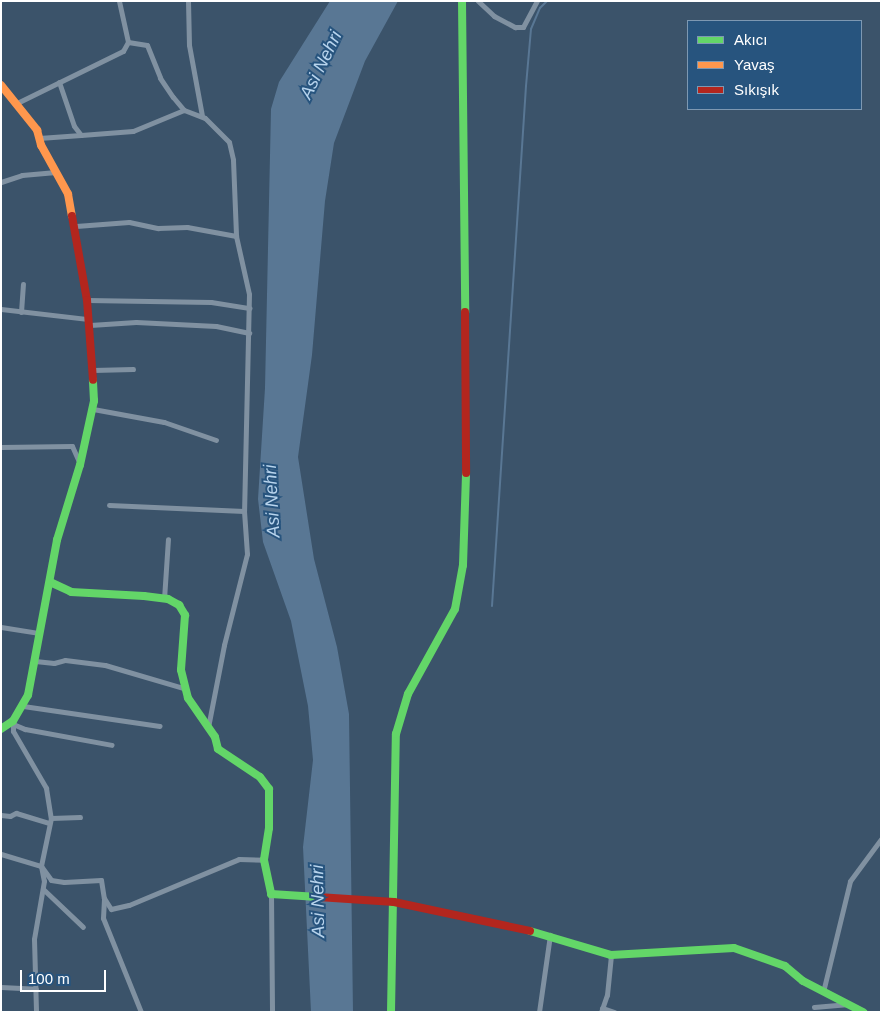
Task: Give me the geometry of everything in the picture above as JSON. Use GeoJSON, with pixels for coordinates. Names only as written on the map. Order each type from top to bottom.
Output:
{"type":"FeatureCollection","features":[{"type":"Feature","properties":{"kind":"street"},"geometry":{"type":"LineString","coordinates":[[17,102],[123,51],[128,42],[119,1]]}},
{"type":"Feature","properties":{"kind":"street"},"geometry":{"type":"LineString","coordinates":[[188,1],[189,45],[202,116]]}},
{"type":"Feature","properties":{"kind":"street"},"geometry":{"type":"LineString","coordinates":[[391,1012],[392,782],[398,722],[413,684],[455,609],[463,565],[466,483],[462,1]]}},
{"type":"Feature","properties":{"kind":"street"},"geometry":{"type":"LineString","coordinates":[[478,1],[494,16],[515,27],[523,26],[537,1]]}},
{"type":"Feature","properties":{"kind":"street"},"geometry":{"type":"LineString","coordinates":[[128,42],[147,45],[160,78],[184,110],[202,116],[224,135],[233,160],[236,236],[250,308],[244,511],[247,554],[224,645],[208,727]]}},
{"type":"Feature","properties":{"kind":"street"},"geometry":{"type":"LineString","coordinates":[[59,82],[74,126],[81,134]]}},
{"type":"Feature","properties":{"kind":"street"},"geometry":{"type":"LineString","coordinates":[[1,729],[13,722],[23,706],[35,661],[57,540],[80,465],[93,409],[93,370],[87,300],[76,226],[68,194],[40,138],[17,102],[3,90]]}},
{"type":"Feature","properties":{"kind":"street"},"geometry":{"type":"LineString","coordinates":[[40,138],[134,131],[184,110]]}},
{"type":"Feature","properties":{"kind":"street"},"geometry":{"type":"LineString","coordinates":[[1,182],[22,176],[56,172]]}},
{"type":"Feature","properties":{"kind":"street"},"geometry":{"type":"LineString","coordinates":[[76,226],[129,222],[158,228],[188,227],[236,236]]}},
{"type":"Feature","properties":{"kind":"street"},"geometry":{"type":"LineString","coordinates":[[21,312],[23,284]]}},
{"type":"Feature","properties":{"kind":"street"},"geometry":{"type":"LineString","coordinates":[[87,300],[212,302],[250,308]]}},
{"type":"Feature","properties":{"kind":"street"},"geometry":{"type":"LineString","coordinates":[[1,309],[89,322],[216,326],[249,333]]}},
{"type":"Feature","properties":{"kind":"street"},"geometry":{"type":"LineString","coordinates":[[93,370],[133,368]]}},
{"type":"Feature","properties":{"kind":"street"},"geometry":{"type":"LineString","coordinates":[[93,409],[164,422],[216,440]]}},
{"type":"Feature","properties":{"kind":"street"},"geometry":{"type":"LineString","coordinates":[[1,447],[72,446],[80,465]]}},
{"type":"Feature","properties":{"kind":"street"},"geometry":{"type":"LineString","coordinates":[[109,505],[244,511]]}},
{"type":"Feature","properties":{"kind":"street"},"geometry":{"type":"LineString","coordinates":[[164,599],[168,539]]}},
{"type":"Feature","properties":{"kind":"street"},"geometry":{"type":"LineString","coordinates":[[50,582],[59,588],[85,595],[164,599],[179,605],[185,615],[181,670],[183,688],[208,727],[218,749],[260,777],[269,788],[264,860],[274,894],[272,1012]]}},
{"type":"Feature","properties":{"kind":"street"},"geometry":{"type":"LineString","coordinates":[[1,627],[40,633]]}},
{"type":"Feature","properties":{"kind":"street"},"geometry":{"type":"LineString","coordinates":[[35,661],[54,664],[66,660],[105,665],[183,688]]}},
{"type":"Feature","properties":{"kind":"street"},"geometry":{"type":"LineString","coordinates":[[23,706],[160,726]]}},
{"type":"Feature","properties":{"kind":"street"},"geometry":{"type":"LineString","coordinates":[[13,722],[25,729],[112,745]]}},
{"type":"Feature","properties":{"kind":"street"},"geometry":{"type":"LineString","coordinates":[[13,722],[13,731],[46,788],[50,821],[42,866],[47,880],[43,889],[34,939],[36,1012]]}},
{"type":"Feature","properties":{"kind":"street"},"geometry":{"type":"LineString","coordinates":[[1,815],[10,816],[16,813],[50,821],[80,817]]}},
{"type":"Feature","properties":{"kind":"street"},"geometry":{"type":"LineString","coordinates":[[823,993],[850,881],[881,839]]}},
{"type":"Feature","properties":{"kind":"street"},"geometry":{"type":"LineString","coordinates":[[1,854],[42,866]]}},
{"type":"Feature","properties":{"kind":"street"},"geometry":{"type":"LineString","coordinates":[[104,898],[111,909],[128,905],[239,859],[264,860]]}},
{"type":"Feature","properties":{"kind":"street"},"geometry":{"type":"LineString","coordinates":[[47,880],[64,882],[101,880],[104,898],[104,918],[124,974],[141,1012]]}},
{"type":"Feature","properties":{"kind":"street"},"geometry":{"type":"LineString","coordinates":[[43,889],[83,927]]}},
{"type":"Feature","properties":{"kind":"street"},"geometry":{"type":"LineString","coordinates":[[274,894],[390,901],[550,935],[611,955],[734,948],[785,966],[823,993],[863,1012]]}},
{"type":"Feature","properties":{"kind":"street"},"geometry":{"type":"LineString","coordinates":[[539,1012],[550,935]]}},
{"type":"Feature","properties":{"kind":"street"},"geometry":{"type":"LineString","coordinates":[[611,955],[607,995],[602,1010],[614,1012]]}},
{"type":"Feature","properties":{"kind":"street"},"geometry":{"type":"LineString","coordinates":[[1,987],[36,989]]}},
{"type":"Feature","properties":{"kind":"street"},"geometry":{"type":"LineString","coordinates":[[814,1007],[849,1004]]}},
{"type":"Feature","properties":{"kind":"water","name":"Asi Nehri"},"geometry":{"type":"Polygon","coordinates":[[[330,1],[398,1],[365,61],[334,143],[325,201],[312,355],[298,457],[314,559],[337,647],[349,714],[353,1012],[311,1012],[303,847],[313,760],[308,706],[291,621],[263,542],[258,499],[265,388],[271,109],[279,82],[330,1]]]}},
{"type":"Feature","properties":{"kind":"waterway"},"geometry":{"type":"LineString","coordinates":[[492,606],[531,29],[540,8],[547,1]]}},
{"type":"Feature","properties":{"kind":"traffic: fast"},"geometry":{"type":"LineString","coordinates":[[462,1],[465,312]]}},
{"type":"Feature","properties":{"kind":"traffic: fast"},"geometry":{"type":"LineString","coordinates":[[1,729],[13,721],[28,695],[57,540],[80,465],[94,401],[93,380]]}},
{"type":"Feature","properties":{"kind":"traffic: fast"},"geometry":{"type":"LineString","coordinates":[[391,1012],[396,734],[408,694],[455,609],[463,565],[466,473]]}},
{"type":"Feature","properties":{"kind":"traffic: fast"},"geometry":{"type":"LineString","coordinates":[[50,582],[71,592],[144,596],[168,599],[179,605],[185,615],[181,670],[188,698],[215,737],[218,749],[260,777],[269,789],[269,828],[264,860],[271,894],[318,897]]}},
{"type":"Feature","properties":{"kind":"traffic: fast"},"geometry":{"type":"LineString","coordinates":[[530,931],[611,955],[734,948],[785,966],[803,981],[863,1012]]}},
{"type":"Feature","properties":{"kind":"traffic: slow"},"geometry":{"type":"LineString","coordinates":[[1,85],[37,130],[41,145],[68,194],[72,216]]}},
{"type":"Feature","properties":{"kind":"traffic: jam"},"geometry":{"type":"LineString","coordinates":[[72,216],[87,300],[93,380]]}},
{"type":"Feature","properties":{"kind":"traffic: jam"},"geometry":{"type":"LineString","coordinates":[[465,312],[466,473]]}},
{"type":"Feature","properties":{"kind":"traffic: jam"},"geometry":{"type":"LineString","coordinates":[[318,897],[394,902],[530,931]]}}]}
